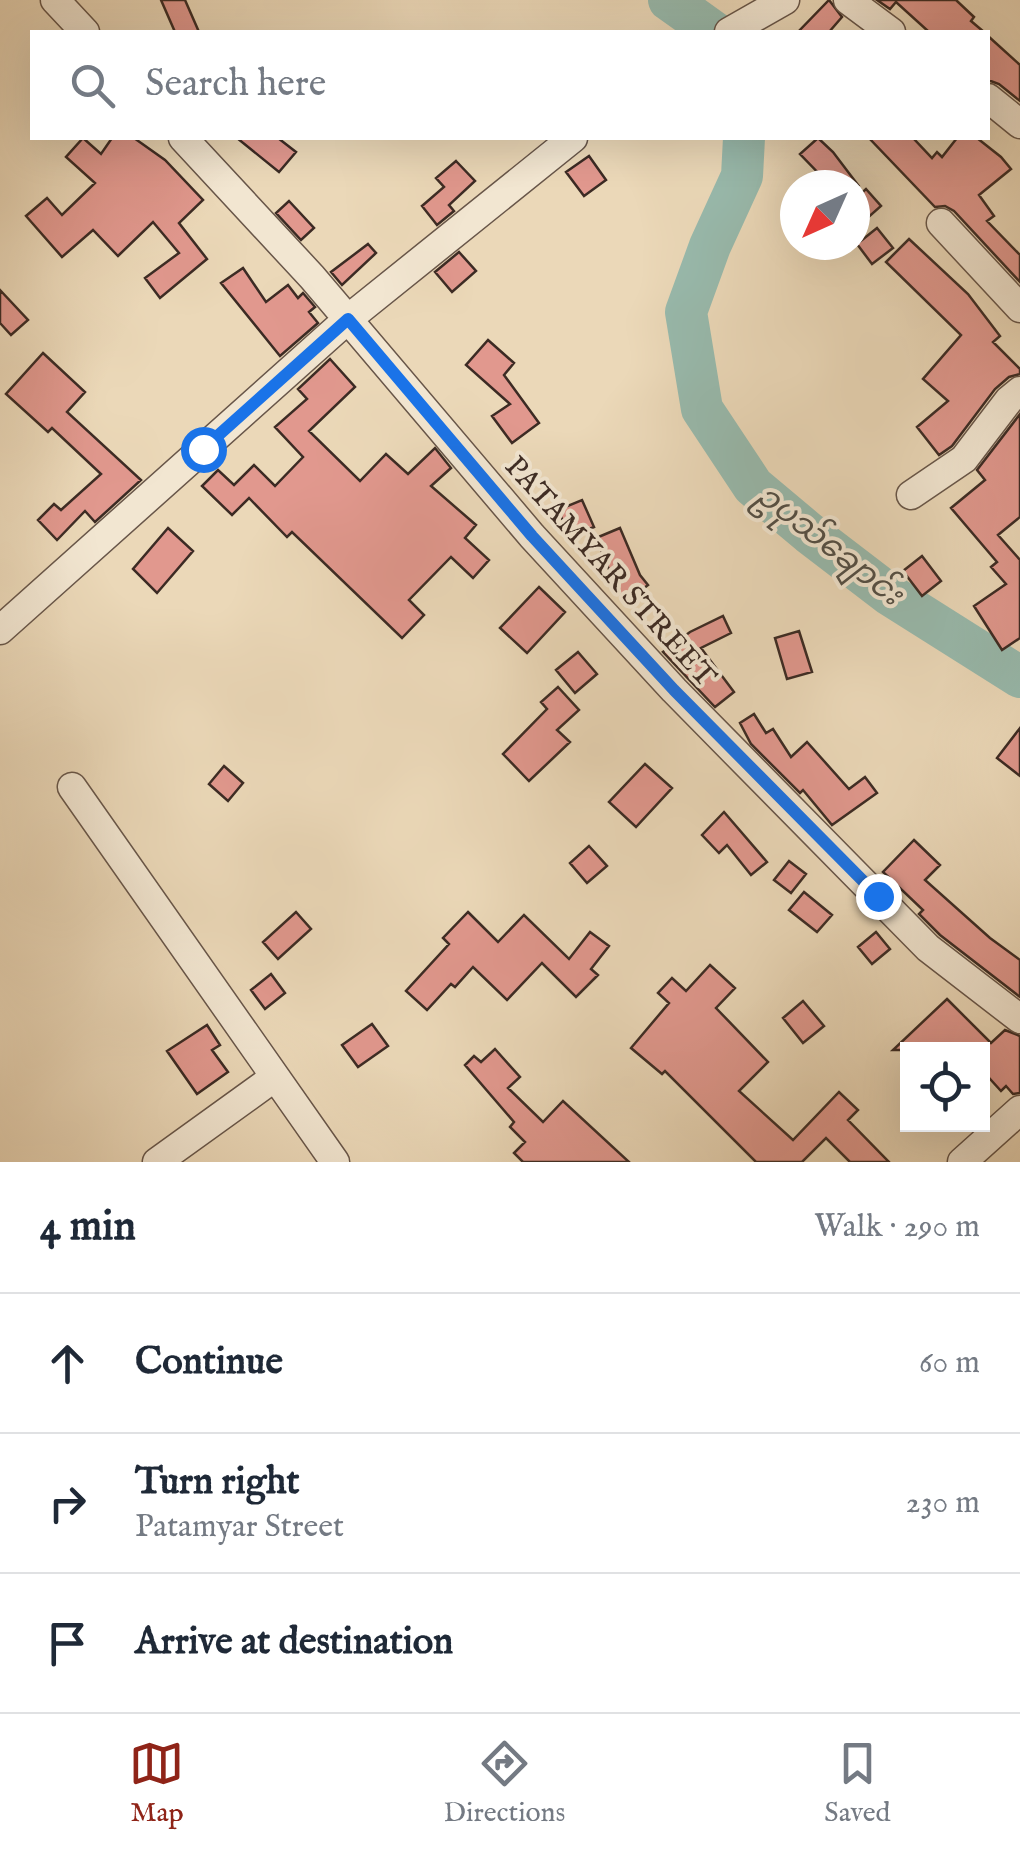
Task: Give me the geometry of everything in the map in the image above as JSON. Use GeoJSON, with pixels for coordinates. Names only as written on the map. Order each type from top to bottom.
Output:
{"type":"FeatureCollection","features":[{"type":"Feature","properties":{"kind":"street"},"geometry":{"type":"LineString","coordinates":[[55,0],[83,30]]}},
{"type":"Feature","properties":{"kind":"street"},"geometry":{"type":"LineString","coordinates":[[736,28],[785,0]]}},
{"type":"Feature","properties":{"kind":"street"},"geometry":{"type":"LineString","coordinates":[[848,0],[888,30]]}},
{"type":"Feature","properties":{"kind":"street"},"geometry":{"type":"LineString","coordinates":[[990,100],[1020,124]]}},
{"type":"Feature","properties":{"kind":"street","name":"PATAMYAR STREET"},"geometry":{"type":"LineString","coordinates":[[185,140],[348,319],[532,536],[674,690],[928,948],[1020,1019]]}},
{"type":"Feature","properties":{"kind":"street"},"geometry":{"type":"LineString","coordinates":[[0,630],[348,319],[571,140]]}},
{"type":"Feature","properties":{"kind":"street"},"geometry":{"type":"LineString","coordinates":[[941,223],[1020,308]]}},
{"type":"Feature","properties":{"kind":"street"},"geometry":{"type":"LineString","coordinates":[[911,496],[964,459],[1008,400],[1020,391]]}},
{"type":"Feature","properties":{"kind":"street"},"geometry":{"type":"LineString","coordinates":[[72,787],[335,1162]]}},
{"type":"Feature","properties":{"kind":"street"},"geometry":{"type":"LineString","coordinates":[[157,1162],[275,1077]]}},
{"type":"Feature","properties":{"kind":"street"},"geometry":{"type":"LineString","coordinates":[[962,1162],[1020,1110]]}},
{"type":"Feature","properties":{"kind":"building"},"geometry":{"type":"Polygon","coordinates":[[[161,0],[185,0],[198,30],[174,30],[161,0]]]}},
{"type":"Feature","properties":{"kind":"building"},"geometry":{"type":"Polygon","coordinates":[[[829,0],[842,17],[831,30],[800,30],[829,0]]]}},
{"type":"Feature","properties":{"kind":"building"},"geometry":{"type":"Polygon","coordinates":[[[877,0],[956,0],[982,30],[927,30],[896,2],[890,9],[877,0]]]}},
{"type":"Feature","properties":{"kind":"building"},"geometry":{"type":"Polygon","coordinates":[[[990,38],[1020,65],[1020,101],[990,81],[990,38]]]}},
{"type":"Feature","properties":{"kind":"building"},"geometry":{"type":"Polygon","coordinates":[[[81,140],[101,154],[111,140],[137,140],[165,160],[203,200],[179,223],[207,259],[160,298],[145,278],[179,253],[153,222],[118,256],[93,230],[62,257],[26,216],[47,198],[62,215],[95,183],[66,157],[81,140]]]}},
{"type":"Feature","properties":{"kind":"building"},"geometry":{"type":"Polygon","coordinates":[[[239,140],[281,140],[296,152],[279,172],[239,140]]]}},
{"type":"Feature","properties":{"kind":"building"},"geometry":{"type":"Polygon","coordinates":[[[820,140],[847,170],[815,170],[800,154],[820,140]]]}},
{"type":"Feature","properties":{"kind":"building"},"geometry":{"type":"Polygon","coordinates":[[[871,140],[915,140],[932,158],[937,152],[942,157],[955,140],[980,140],[1001,157],[1011,169],[979,195],[994,216],[987,221],[1020,255],[1020,282],[954,211],[945,206],[935,207],[871,140]]]}},
{"type":"Feature","properties":{"kind":"building"},"geometry":{"type":"Polygon","coordinates":[[[589,156],[606,180],[584,196],[566,172],[589,156]]]}},
{"type":"Feature","properties":{"kind":"building"},"geometry":{"type":"Polygon","coordinates":[[[456,161],[475,181],[449,205],[454,211],[437,225],[422,206],[444,187],[436,178],[456,161]]]}},
{"type":"Feature","properties":{"kind":"building"},"geometry":{"type":"Polygon","coordinates":[[[870,194],[881,206],[870,216],[870,194]]]}},
{"type":"Feature","properties":{"kind":"building"},"geometry":{"type":"Polygon","coordinates":[[[289,201],[314,228],[301,240],[276,213],[289,201]]]}},
{"type":"Feature","properties":{"kind":"building"},"geometry":{"type":"Polygon","coordinates":[[[877,228],[893,248],[872,264],[869,260],[870,234],[877,228]]]}},
{"type":"Feature","properties":{"kind":"building"},"geometry":{"type":"Polygon","coordinates":[[[909,239],[968,294],[1000,336],[993,342],[1020,369],[1020,374],[1009,377],[995,389],[952,446],[939,455],[917,427],[948,401],[923,379],[961,335],[886,262],[909,239]]]}},
{"type":"Feature","properties":{"kind":"building"},"geometry":{"type":"Polygon","coordinates":[[[368,244],[376,253],[342,285],[331,272],[368,244]]]}},
{"type":"Feature","properties":{"kind":"building"},"geometry":{"type":"Polygon","coordinates":[[[459,252],[476,271],[452,292],[435,272],[459,252]]]}},
{"type":"Feature","properties":{"kind":"building"},"geometry":{"type":"Polygon","coordinates":[[[243,268],[266,302],[288,285],[298,298],[303,293],[315,307],[309,312],[318,323],[280,356],[221,283],[243,268]]]}},
{"type":"Feature","properties":{"kind":"building"},"geometry":{"type":"Polygon","coordinates":[[[0,290],[28,320],[11,335],[0,323],[0,290]]]}},
{"type":"Feature","properties":{"kind":"building"},"geometry":{"type":"Polygon","coordinates":[[[488,340],[514,363],[504,375],[539,423],[512,443],[492,416],[510,404],[466,365],[488,340]]]}},
{"type":"Feature","properties":{"kind":"building"},"geometry":{"type":"Polygon","coordinates":[[[43,353],[85,392],[67,412],[141,480],[95,522],[85,511],[57,540],[38,520],[54,504],[61,510],[101,474],[52,428],[48,432],[6,394],[43,353]]]}},
{"type":"Feature","properties":{"kind":"building"},"geometry":{"type":"Polygon","coordinates":[[[330,359],[355,387],[309,431],[360,481],[386,454],[408,474],[435,448],[451,468],[431,486],[476,525],[465,538],[489,560],[473,578],[451,557],[409,600],[424,615],[402,638],[292,532],[287,537],[249,498],[232,515],[202,486],[218,470],[234,485],[254,465],[275,486],[303,457],[275,427],[307,399],[298,389],[330,359]]]}},
{"type":"Feature","properties":{"kind":"building"},"geometry":{"type":"Polygon","coordinates":[[[1020,414],[1020,517],[998,535],[1020,560],[1020,638],[1002,650],[974,606],[1006,584],[991,567],[997,562],[951,508],[985,480],[977,470],[1020,414]]]}},
{"type":"Feature","properties":{"kind":"building"},"geometry":{"type":"Polygon","coordinates":[[[582,500],[594,527],[570,537],[558,510],[582,500]]]}},
{"type":"Feature","properties":{"kind":"building"},"geometry":{"type":"Polygon","coordinates":[[[168,528],[193,551],[157,593],[133,569],[168,528]]]}},
{"type":"Feature","properties":{"kind":"building"},"geometry":{"type":"Polygon","coordinates":[[[620,528],[648,585],[626,602],[610,581],[613,579],[596,538],[620,528]]]}},
{"type":"Feature","properties":{"kind":"building"},"geometry":{"type":"Polygon","coordinates":[[[922,556],[941,581],[922,596],[903,571],[922,556]]]}},
{"type":"Feature","properties":{"kind":"building"},"geometry":{"type":"Polygon","coordinates":[[[539,587],[565,612],[527,653],[500,628],[539,587]]]}},
{"type":"Feature","properties":{"kind":"building"},"geometry":{"type":"Polygon","coordinates":[[[723,616],[731,633],[701,648],[734,692],[715,707],[663,652],[690,632],[723,616]]]}},
{"type":"Feature","properties":{"kind":"building"},"geometry":{"type":"Polygon","coordinates":[[[799,631],[812,672],[787,679],[775,638],[799,631]]]}},
{"type":"Feature","properties":{"kind":"building"},"geometry":{"type":"Polygon","coordinates":[[[578,652],[597,674],[575,693],[556,670],[578,652]]]}},
{"type":"Feature","properties":{"kind":"building"},"geometry":{"type":"Polygon","coordinates":[[[558,687],[579,710],[557,730],[570,742],[529,781],[503,754],[547,709],[541,702],[558,687]]]}},
{"type":"Feature","properties":{"kind":"building"},"geometry":{"type":"Polygon","coordinates":[[[754,714],[766,733],[773,729],[791,757],[807,742],[849,789],[865,777],[877,793],[832,825],[803,790],[800,793],[751,744],[740,723],[754,714]]]}},
{"type":"Feature","properties":{"kind":"building"},"geometry":{"type":"Polygon","coordinates":[[[1020,728],[1020,776],[997,758],[1020,728]]]}},
{"type":"Feature","properties":{"kind":"building"},"geometry":{"type":"Polygon","coordinates":[[[645,764],[672,788],[636,827],[609,802],[645,764]]]}},
{"type":"Feature","properties":{"kind":"building"},"geometry":{"type":"Polygon","coordinates":[[[224,766],[243,783],[228,801],[209,784],[224,766]]]}},
{"type":"Feature","properties":{"kind":"building"},"geometry":{"type":"Polygon","coordinates":[[[724,812],[767,862],[751,875],[727,845],[719,853],[702,835],[724,812]]]}},
{"type":"Feature","properties":{"kind":"building"},"geometry":{"type":"Polygon","coordinates":[[[914,840],[940,865],[925,880],[1020,960],[1020,997],[940,935],[919,914],[923,910],[883,872],[914,840]]]}},
{"type":"Feature","properties":{"kind":"building"},"geometry":{"type":"Polygon","coordinates":[[[589,846],[607,866],[587,883],[570,863],[589,846]]]}},
{"type":"Feature","properties":{"kind":"building"},"geometry":{"type":"Polygon","coordinates":[[[789,861],[806,874],[791,893],[774,880],[789,861]]]}},
{"type":"Feature","properties":{"kind":"building"},"geometry":{"type":"Polygon","coordinates":[[[804,892],[832,915],[817,932],[789,910],[804,892]]]}},
{"type":"Feature","properties":{"kind":"building"},"geometry":{"type":"Polygon","coordinates":[[[296,912],[311,929],[278,959],[263,942],[296,912]]]}},
{"type":"Feature","properties":{"kind":"building"},"geometry":{"type":"Polygon","coordinates":[[[468,912],[498,942],[524,915],[569,959],[590,932],[609,946],[591,969],[598,975],[576,997],[542,963],[507,1000],[473,967],[427,1010],[406,991],[449,944],[443,938],[468,912]]]}},
{"type":"Feature","properties":{"kind":"building"},"geometry":{"type":"Polygon","coordinates":[[[876,932],[890,949],[872,964],[858,947],[876,932]]]}},
{"type":"Feature","properties":{"kind":"building"},"geometry":{"type":"Polygon","coordinates":[[[710,965],[735,988],[716,1008],[768,1062],[739,1091],[793,1140],[839,1092],[858,1110],[848,1120],[889,1162],[850,1162],[826,1138],[802,1162],[756,1162],[665,1071],[662,1074],[631,1048],[669,1003],[658,993],[672,978],[686,991],[710,965]]]}},
{"type":"Feature","properties":{"kind":"building"},"geometry":{"type":"Polygon","coordinates":[[[271,974],[285,993],[265,1009],[251,990],[271,974]]]}},
{"type":"Feature","properties":{"kind":"building"},"geometry":{"type":"Polygon","coordinates":[[[947,999],[990,1042],[901,1042],[947,999]]]}},
{"type":"Feature","properties":{"kind":"building"},"geometry":{"type":"Polygon","coordinates":[[[803,1001],[824,1026],[803,1043],[783,1018],[803,1001]]]}},
{"type":"Feature","properties":{"kind":"building"},"geometry":{"type":"Polygon","coordinates":[[[372,1024],[388,1046],[358,1067],[342,1045],[372,1024]]]}},
{"type":"Feature","properties":{"kind":"building"},"geometry":{"type":"Polygon","coordinates":[[[207,1025],[220,1045],[212,1050],[228,1072],[197,1094],[167,1051],[207,1025]]]}},
{"type":"Feature","properties":{"kind":"building"},"geometry":{"type":"Polygon","coordinates":[[[1005,1030],[1020,1036],[1020,1093],[1013,1094],[1006,1086],[1001,1091],[990,1079],[990,1042],[1005,1030]]]}},
{"type":"Feature","properties":{"kind":"building"},"geometry":{"type":"Polygon","coordinates":[[[495,1049],[520,1077],[508,1088],[543,1122],[563,1101],[629,1162],[523,1162],[514,1153],[525,1142],[510,1127],[514,1122],[465,1065],[474,1056],[481,1062],[495,1049]]]}},
{"type":"Feature","properties":{"kind":"waterway","name":"ဥပုသ်ချောင်း"},"geometry":{"type":"LineString","coordinates":[[669,0],[711,30]]}},
{"type":"Feature","properties":{"kind":"waterway","name":"ဥပုသ်ချောင်း"},"geometry":{"type":"LineString","coordinates":[[744,140],[742,176],[686,312],[702,409],[753,486],[890,595],[1020,677]]}},
{"type":"Feature","properties":{"kind":"route"},"geometry":{"type":"LineString","coordinates":[[203,449],[348,319],[532,536],[674,690],[878,896]]}}]}
